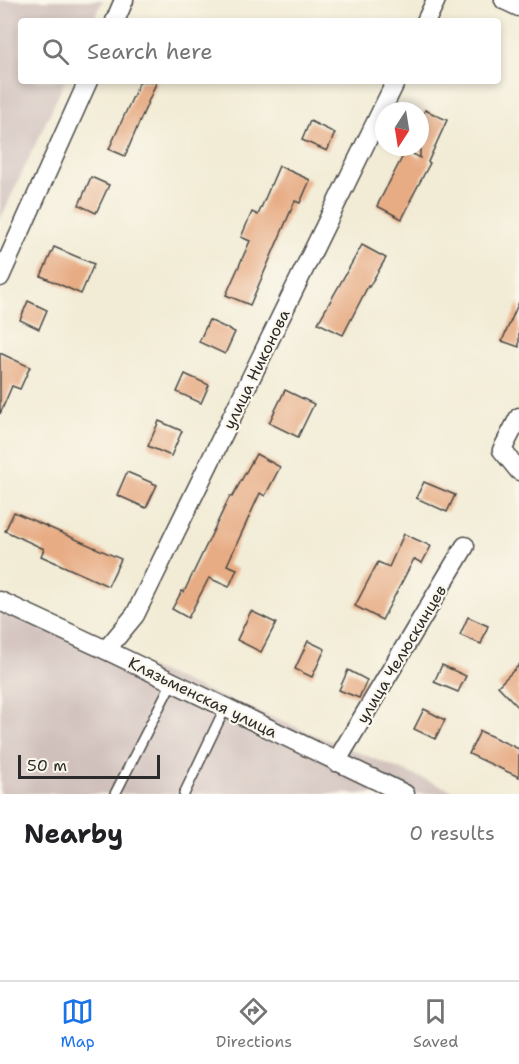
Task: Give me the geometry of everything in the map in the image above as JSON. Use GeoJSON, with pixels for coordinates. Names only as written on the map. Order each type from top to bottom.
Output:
{"type":"FeatureCollection","features":[{"type":"Feature","properties":{"kind":"street"},"geometry":{"type":"LineString","coordinates":[[116,18],[124,0]]}},
{"type":"Feature","properties":{"kind":"street"},"geometry":{"type":"LineString","coordinates":[[427,18],[436,0]]}},
{"type":"Feature","properties":{"kind":"street"},"geometry":{"type":"LineString","coordinates":[[504,0],[519,7]]}},
{"type":"Feature","properties":{"kind":"street"},"geometry":{"type":"LineString","coordinates":[[0,277],[87,84]]}},
{"type":"Feature","properties":{"kind":"street","name":"улица Никонова"},"geometry":{"type":"LineString","coordinates":[[106,650],[135,615],[395,84]]}},
{"type":"Feature","properties":{"kind":"street"},"geometry":{"type":"LineString","coordinates":[[519,417],[502,450],[519,471]]}},
{"type":"Feature","properties":{"kind":"street","name":"улица Челюскинцев"},"geometry":{"type":"LineString","coordinates":[[336,762],[465,546]]}},
{"type":"Feature","properties":{"kind":"street","name":"Клязьменская улица"},"geometry":{"type":"LineString","coordinates":[[0,601],[405,794]]}},
{"type":"Feature","properties":{"kind":"lane"},"geometry":{"type":"LineString","coordinates":[[115,794],[172,682]]}},
{"type":"Feature","properties":{"kind":"lane"},"geometry":{"type":"LineString","coordinates":[[184,794],[225,708]]}},
{"type":"Feature","properties":{"kind":"shaded area"},"geometry":{"type":"Polygon","coordinates":[[[0,0],[103,0],[94,18],[18,18],[18,84],[64,84],[0,220],[0,0]]]}},
{"type":"Feature","properties":{"kind":"shaded area"},"geometry":{"type":"Polygon","coordinates":[[[0,602],[106,650],[461,794],[0,794],[0,602]]]}},
{"type":"Feature","properties":{"kind":"building"},"geometry":{"type":"Polygon","coordinates":[[[139,84],[156,84],[125,156],[109,149],[139,84]]]}},
{"type":"Feature","properties":{"kind":"building"},"geometry":{"type":"Polygon","coordinates":[[[429,112],[447,120],[428,162],[430,163],[402,219],[377,206],[403,156],[420,158],[420,156],[429,156],[429,112]]]}},
{"type":"Feature","properties":{"kind":"building"},"geometry":{"type":"Polygon","coordinates":[[[310,121],[335,133],[327,151],[302,140],[310,121]]]}},
{"type":"Feature","properties":{"kind":"building"},"geometry":{"type":"Polygon","coordinates":[[[279,166],[310,180],[300,203],[295,201],[250,305],[226,295],[250,241],[241,237],[252,212],[258,215],[279,166]]]}},
{"type":"Feature","properties":{"kind":"building"},"geometry":{"type":"Polygon","coordinates":[[[91,177],[109,185],[96,213],[79,205],[91,177]]]}},
{"type":"Feature","properties":{"kind":"building"},"geometry":{"type":"Polygon","coordinates":[[[362,245],[386,258],[368,286],[343,335],[318,323],[362,245]]]}},
{"type":"Feature","properties":{"kind":"building"},"geometry":{"type":"Polygon","coordinates":[[[54,247],[94,264],[81,294],[41,276],[54,247]]]}},
{"type":"Feature","properties":{"kind":"building"},"geometry":{"type":"Polygon","coordinates":[[[28,301],[47,310],[39,329],[20,320],[28,301]]]}},
{"type":"Feature","properties":{"kind":"building"},"geometry":{"type":"Polygon","coordinates":[[[519,302],[519,347],[502,341],[519,302]]]}},
{"type":"Feature","properties":{"kind":"building"},"geometry":{"type":"Polygon","coordinates":[[[209,320],[235,332],[225,354],[199,342],[209,320]]]}},
{"type":"Feature","properties":{"kind":"building"},"geometry":{"type":"Polygon","coordinates":[[[0,353],[30,367],[20,389],[12,386],[0,414],[0,353]]]}},
{"type":"Feature","properties":{"kind":"building"},"geometry":{"type":"Polygon","coordinates":[[[185,374],[209,385],[201,403],[177,392],[185,374]]]}},
{"type":"Feature","properties":{"kind":"building"},"geometry":{"type":"Polygon","coordinates":[[[285,390],[314,404],[298,437],[269,423],[285,390]]]}},
{"type":"Feature","properties":{"kind":"building"},"geometry":{"type":"Polygon","coordinates":[[[159,421],[182,431],[171,456],[148,446],[159,421]]]}},
{"type":"Feature","properties":{"kind":"building"},"geometry":{"type":"Polygon","coordinates":[[[256,454],[280,467],[265,496],[260,493],[227,565],[237,569],[229,587],[209,578],[188,618],[172,609],[182,591],[184,592],[230,496],[232,497],[256,454]]]}},
{"type":"Feature","properties":{"kind":"building"},"geometry":{"type":"Polygon","coordinates":[[[127,472],[157,485],[146,508],[117,495],[127,472]]]}},
{"type":"Feature","properties":{"kind":"building"},"geometry":{"type":"Polygon","coordinates":[[[424,482],[455,495],[447,512],[416,498],[424,482]]]}},
{"type":"Feature","properties":{"kind":"building"},"geometry":{"type":"Polygon","coordinates":[[[14,512],[121,559],[108,586],[41,556],[44,549],[5,531],[14,512]]]}},
{"type":"Feature","properties":{"kind":"building"},"geometry":{"type":"Polygon","coordinates":[[[404,534],[431,546],[422,563],[414,559],[382,620],[355,606],[378,562],[389,567],[404,534]]]}},
{"type":"Feature","properties":{"kind":"building"},"geometry":{"type":"Polygon","coordinates":[[[251,611],[276,623],[261,652],[237,640],[251,611]]]}},
{"type":"Feature","properties":{"kind":"building"},"geometry":{"type":"Polygon","coordinates":[[[468,617],[488,626],[481,644],[460,635],[468,617]]]}},
{"type":"Feature","properties":{"kind":"building"},"geometry":{"type":"Polygon","coordinates":[[[308,641],[325,649],[312,677],[295,669],[308,641]]]}},
{"type":"Feature","properties":{"kind":"building"},"geometry":{"type":"Polygon","coordinates":[[[442,665],[466,676],[458,692],[434,682],[442,665]]]}},
{"type":"Feature","properties":{"kind":"building"},"geometry":{"type":"Polygon","coordinates":[[[519,665],[519,708],[498,686],[519,665]]]}},
{"type":"Feature","properties":{"kind":"building"},"geometry":{"type":"Polygon","coordinates":[[[348,670],[367,680],[359,698],[339,690],[348,670]]]}},
{"type":"Feature","properties":{"kind":"building"},"geometry":{"type":"Polygon","coordinates":[[[424,709],[445,720],[435,739],[414,729],[424,709]]]}},
{"type":"Feature","properties":{"kind":"building"},"geometry":{"type":"Polygon","coordinates":[[[480,731],[519,749],[519,777],[469,754],[480,731]]]}}]}
